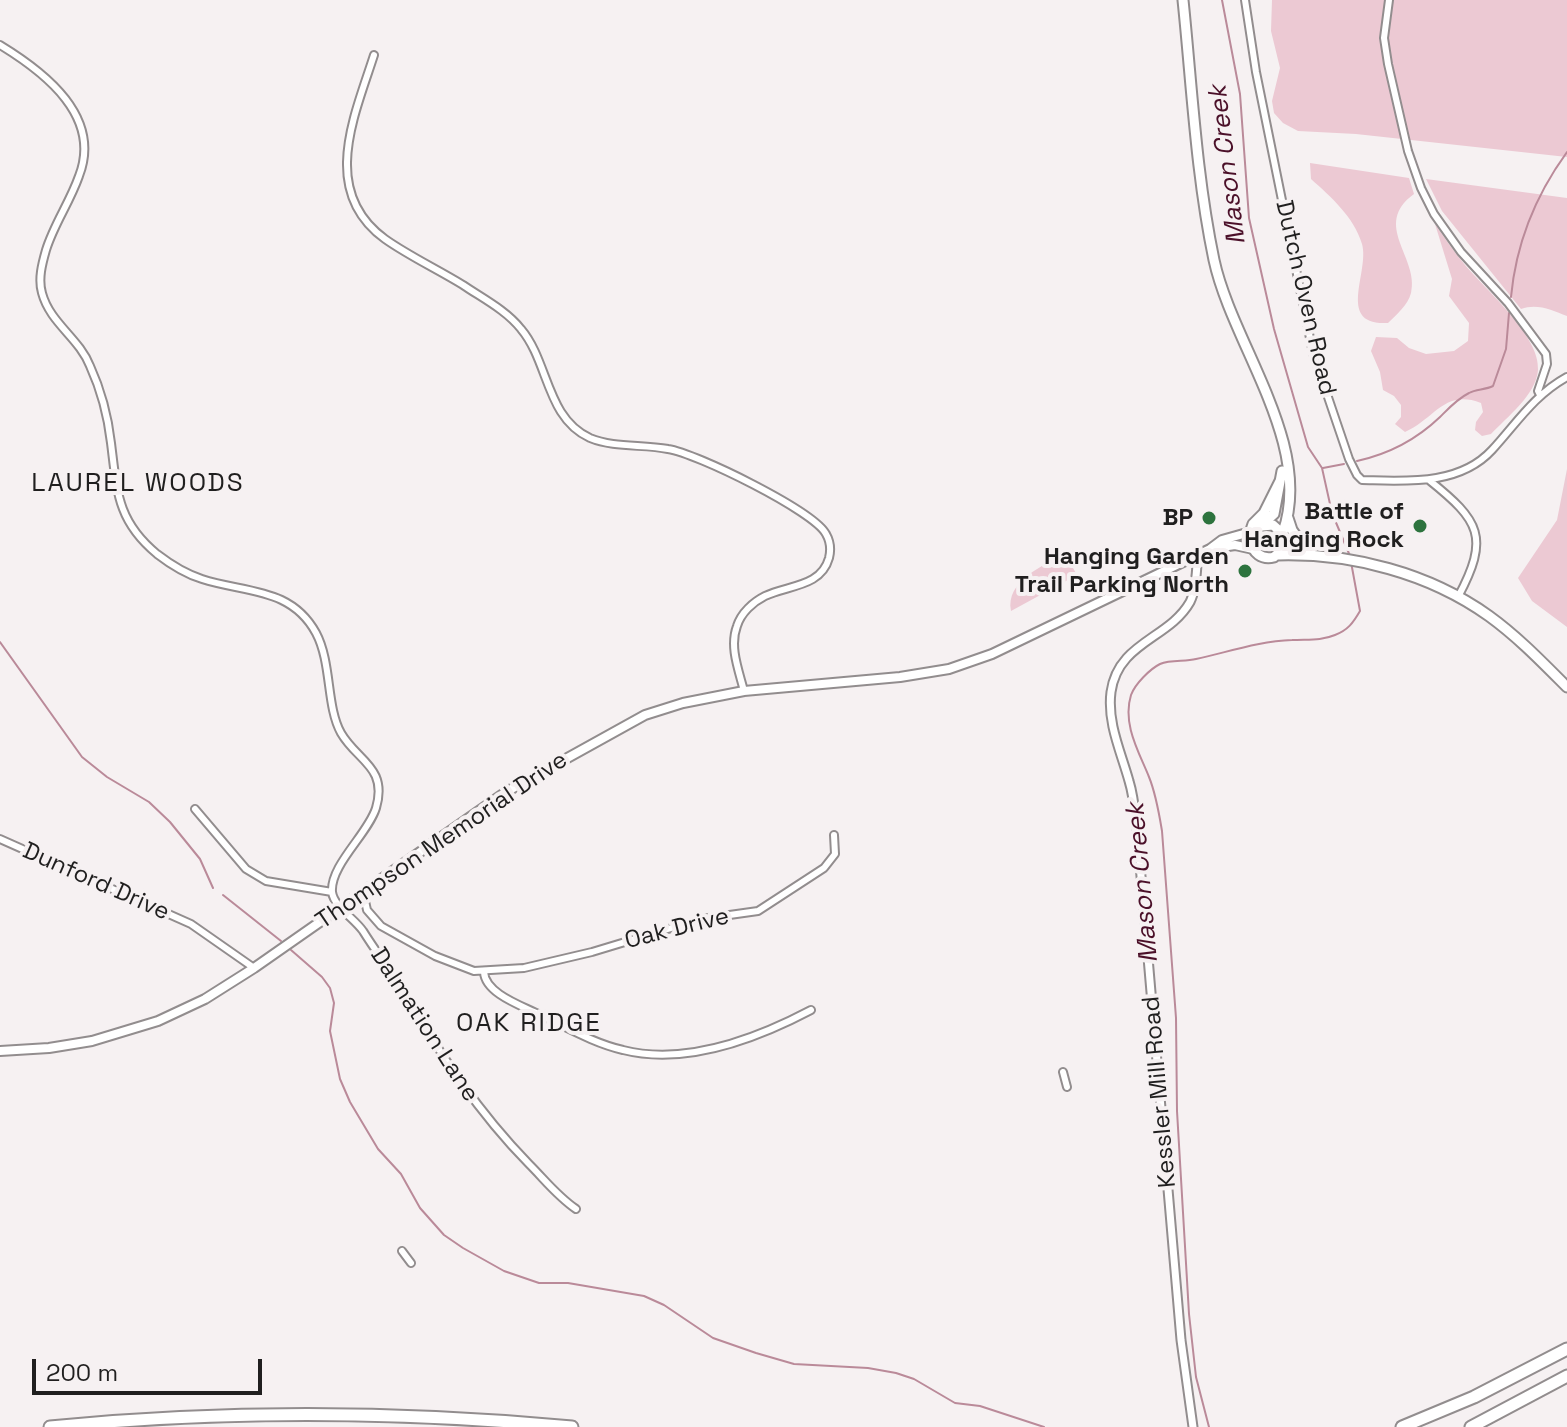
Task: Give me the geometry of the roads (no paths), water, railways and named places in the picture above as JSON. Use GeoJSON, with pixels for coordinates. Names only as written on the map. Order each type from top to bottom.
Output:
{"type":"FeatureCollection","features":[{"type":"Feature","properties":{"kind":"highway"},"geometry":{"type":"LineString","coordinates":[[1533,1367],[1567,1341]]}},
{"type":"Feature","properties":{"kind":"highway"},"geometry":{"type":"LineString","coordinates":[[1402,1427],[1474,1397],[1567,1349]]}},
{"type":"Feature","properties":{"kind":"highway"},"geometry":{"type":"LineString","coordinates":[[1471,1427],[1567,1376]]}},
{"type":"Feature","properties":{"kind":"highway"},"geometry":{"type":"LineString","coordinates":[[50,1427],[213,1416],[325,1414],[432,1417],[572,1427]]}},
{"type":"Feature","properties":{"kind":"main road"},"geometry":{"type":"LineString","coordinates":[[1183,0],[1201,185],[1215,264],[1231,311],[1267,391],[1287,466],[1288,518],[1284,548],[1278,555]]}},
{"type":"Feature","properties":{"kind":"main road"},"geometry":{"type":"LineString","coordinates":[[1256,529],[1253,524],[1264,513],[1282,478],[1281,440]]}},
{"type":"Feature","properties":{"kind":"main road"},"geometry":{"type":"LineString","coordinates":[[1288,518],[1306,550]]}},
{"type":"Feature","properties":{"kind":"main road"},"geometry":{"type":"LineString","coordinates":[[1256,529],[1273,525],[1306,550],[1377,565],[1458,597],[1506,629],[1567,687]]}},
{"type":"Feature","properties":{"kind":"main road"},"geometry":{"type":"LineString","coordinates":[[1256,529],[1251,540],[1253,549],[1264,557],[1321,554]]}},
{"type":"Feature","properties":{"kind":"main road","name":"Thompson Memorial Drive"},"geometry":{"type":"LineString","coordinates":[[1210,549],[1222,540],[1256,529]]}},
{"type":"Feature","properties":{"kind":"main road","name":"Thompson Memorial Drive"},"geometry":{"type":"LineString","coordinates":[[0,1051],[76,1044],[134,1030],[184,1010],[254,968],[506,792],[624,725],[675,705],[744,691],[926,674],[971,663],[1210,549],[1235,545],[1253,549]]}},
{"type":"Feature","properties":{"kind":"street","name":"Dutch Oven Road"},"geometry":{"type":"LineString","coordinates":[[1245,0],[1256,72],[1310,341],[1349,459],[1362,480],[1429,480]]}},
{"type":"Feature","properties":{"kind":"street"},"geometry":{"type":"LineString","coordinates":[[1389,0],[1384,38],[1412,165],[1434,214],[1461,252],[1508,303],[1546,354],[1547,364],[1538,391],[1540,395]]}},
{"type":"Feature","properties":{"kind":"street"},"geometry":{"type":"LineString","coordinates":[[0,45],[67,99],[81,123],[86,146],[83,166],[49,239],[42,264],[41,287],[52,315],[78,345],[91,367],[107,417],[115,482],[125,516],[148,546],[185,572],[208,581],[265,592],[290,603],[303,614],[321,645],[339,729],[365,758],[375,775],[378,792],[373,816],[337,873],[332,892],[256,877],[195,809]]}},
{"type":"Feature","properties":{"kind":"street"},"geometry":{"type":"LineString","coordinates":[[374,55],[348,135],[346,158],[353,196],[375,231],[512,319],[537,354],[556,405],[571,425],[585,435],[603,442],[667,448],[701,459],[788,505],[817,523],[827,535],[829,558],[817,577],[763,597],[740,618],[734,645],[744,691]]}},
{"type":"Feature","properties":{"kind":"street"},"geometry":{"type":"LineString","coordinates":[[1458,597],[1473,567],[1477,538],[1464,511],[1429,480],[1479,461],[1540,395],[1567,377]]}},
{"type":"Feature","properties":{"kind":"street","name":"Kessler Mill Road"},"geometry":{"type":"LineString","coordinates":[[1193,1427],[1181,1340],[1137,830],[1130,783],[1113,728],[1110,704],[1113,681],[1124,661],[1140,644],[1178,617],[1190,602],[1194,593],[1198,554]]}},
{"type":"Feature","properties":{"kind":"street","name":"Oak Drive"},"geometry":{"type":"LineString","coordinates":[[363,892],[371,917],[389,933],[455,965],[484,972],[554,962],[701,919],[758,911],[824,868],[835,854],[834,835]]}},
{"type":"Feature","properties":{"kind":"street","name":"Dunford Drive"},"geometry":{"type":"LineString","coordinates":[[0,839],[191,924],[254,968]]}},
{"type":"Feature","properties":{"kind":"street","name":"Dalmation Lane"},"geometry":{"type":"LineString","coordinates":[[332,892],[341,908],[361,928],[474,1102],[553,1192],[576,1209]]}},
{"type":"Feature","properties":{"kind":"street","name":"Oak Drive"},"geometry":{"type":"LineString","coordinates":[[484,972],[489,986],[518,1004],[624,1050],[662,1055],[708,1049],[811,1010]]}},
{"type":"Feature","properties":{"kind":"street"},"geometry":{"type":"LineString","coordinates":[[1063,1072],[1067,1087]]}},
{"type":"Feature","properties":{"kind":"street"},"geometry":{"type":"LineString","coordinates":[[402,1251],[411,1263]]}},
{"type":"Feature","properties":{"kind":"waterway","name":"Mason Creek"},"geometry":{"type":"LineString","coordinates":[[1222,0],[1240,94],[1249,218],[1274,329],[1308,447],[1322,468],[1332,513],[1350,556]]}},
{"type":"Feature","properties":{"kind":"waterway"},"geometry":{"type":"LineString","coordinates":[[1511,297],[1522,239],[1545,186],[1567,152]]}},
{"type":"Feature","properties":{"kind":"waterway"},"geometry":{"type":"LineString","coordinates":[[1357,461],[1402,445],[1421,433],[1465,395],[1493,386],[1506,349],[1509,313]]}},
{"type":"Feature","properties":{"kind":"waterway"},"geometry":{"type":"LineString","coordinates":[[1323,468],[1344,464]]}},
{"type":"Feature","properties":{"kind":"waterway","name":"Mason Creek"},"geometry":{"type":"LineString","coordinates":[[1209,1427],[1196,1377],[1189,1314],[1177,1111],[1176,1018],[1162,831],[1154,790],[1130,727],[1129,706],[1139,682],[1164,662],[1192,660],[1268,642],[1324,638],[1343,631],[1360,611],[1351,562]]}},
{"type":"Feature","properties":{"kind":"waterway"},"geometry":{"type":"LineString","coordinates":[[0,642],[82,757],[107,777],[149,802],[170,822],[200,859],[213,888]]}},
{"type":"Feature","properties":{"kind":"waterway"},"geometry":{"type":"LineString","coordinates":[[223,895],[281,941]]}},
{"type":"Feature","properties":{"kind":"waterway"},"geometry":{"type":"LineString","coordinates":[[291,950],[330,988],[334,1003],[330,1031],[340,1079],[350,1102],[378,1149],[401,1174],[420,1208],[444,1235],[463,1248],[504,1271],[539,1283],[568,1283],[644,1296],[664,1305],[713,1338],[756,1353],[794,1364],[868,1368],[896,1373],[914,1379],[955,1403],[980,1406],[1044,1427]]}},
{"type":"Feature","properties":{"kind":"place","name":"BP"},"geometry":{"type":"Point","coordinates":[1209,518]}},
{"type":"Feature","properties":{"kind":"place","name":"Battle of Hanging Rock"},"geometry":{"type":"Point","coordinates":[1420,526]}},
{"type":"Feature","properties":{"kind":"place","name":"Hanging Garden Trail Parking North"},"geometry":{"type":"Point","coordinates":[1245,571]}},
{"type":"Feature","properties":{"kind":"district","name":"LAUREL WOODS"},"geometry":{"type":"Point","coordinates":[138,484]}},
{"type":"Feature","properties":{"kind":"district","name":"OAK RIDGE"},"geometry":{"type":"Point","coordinates":[529,1024]}}]}
